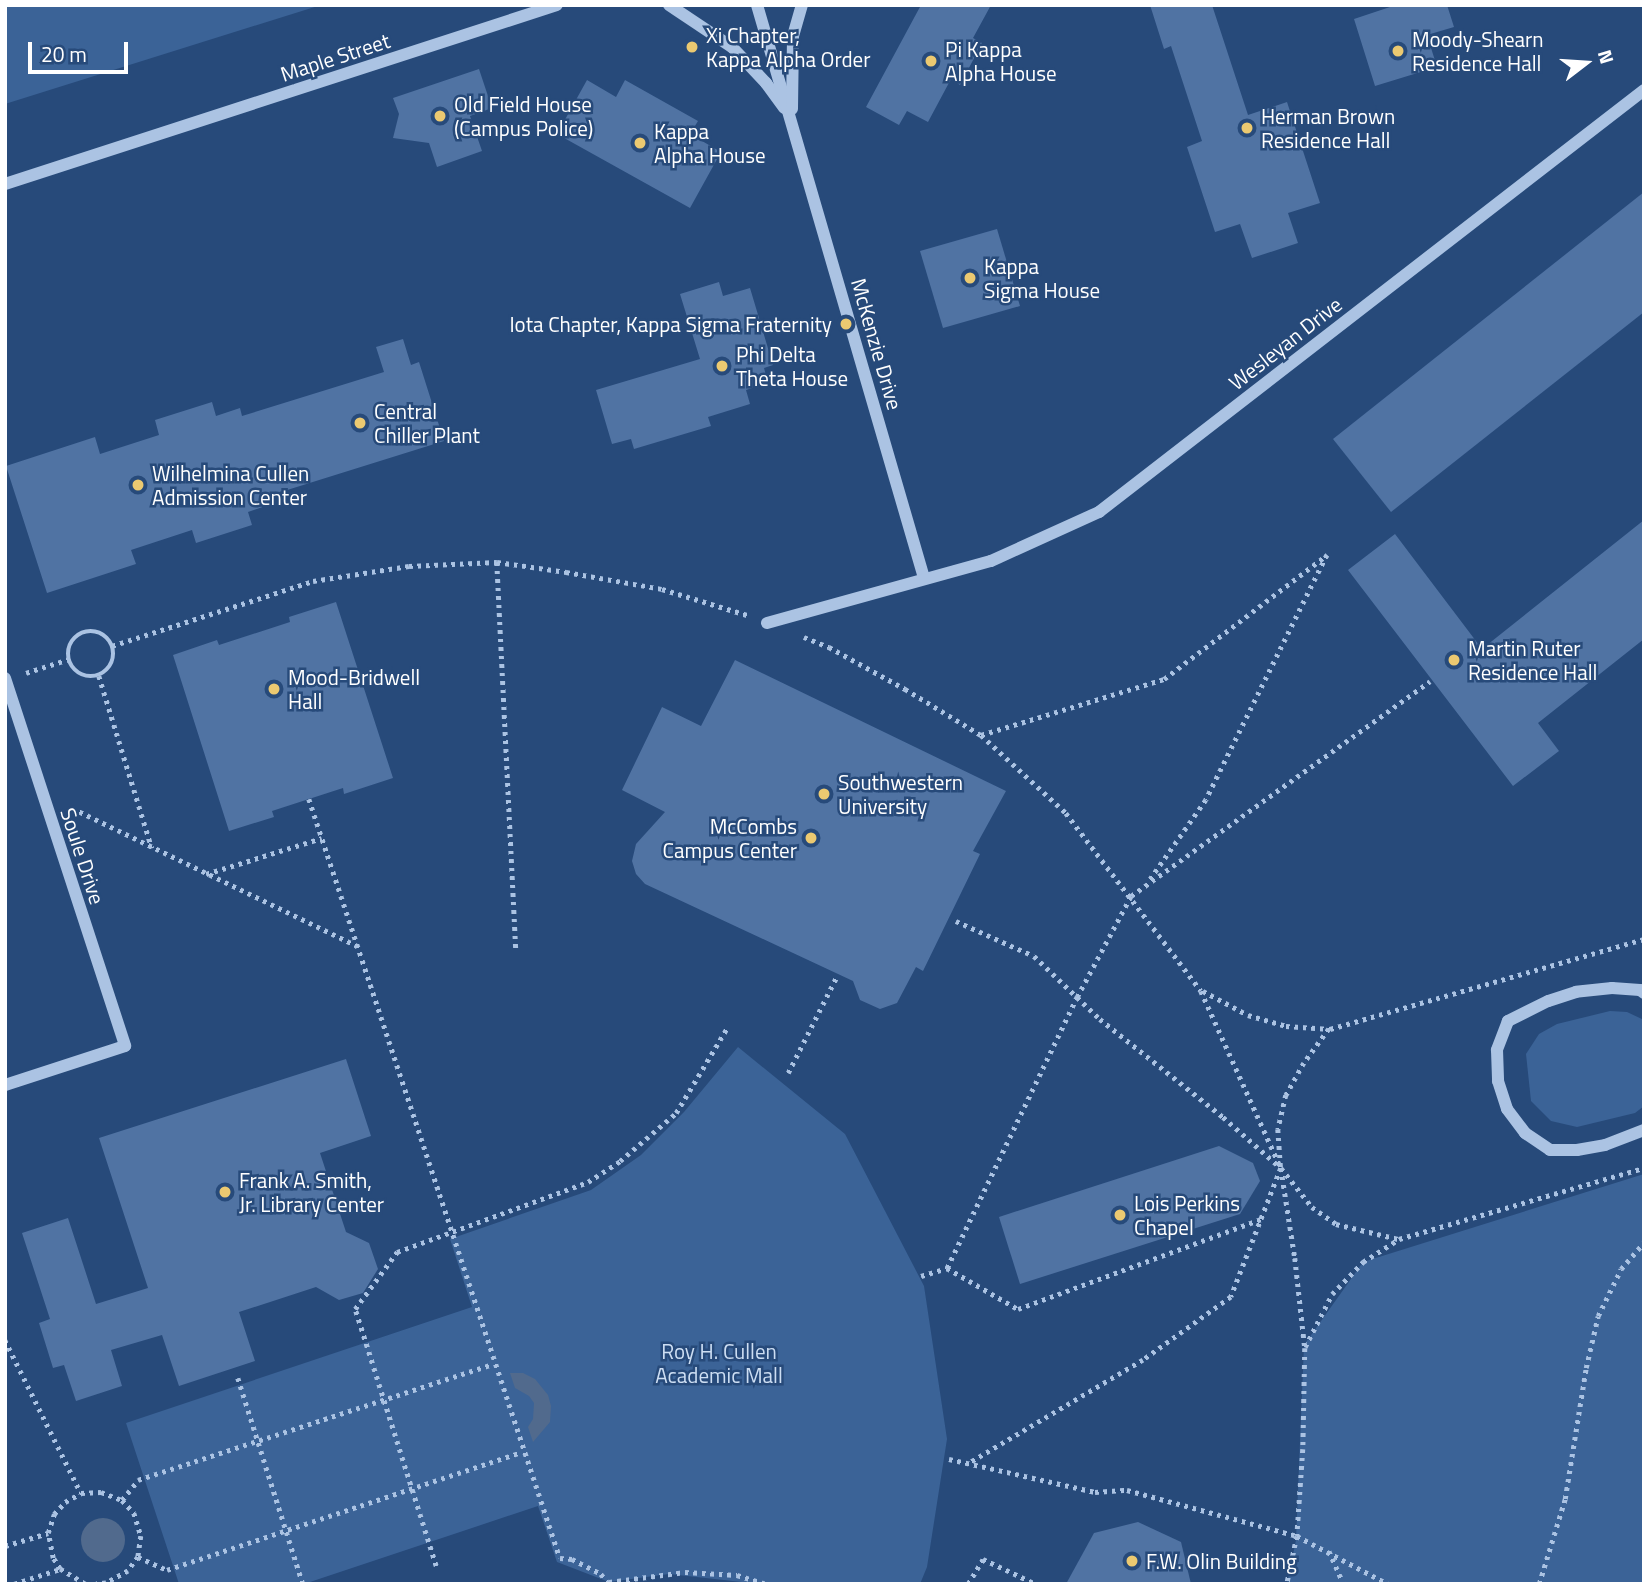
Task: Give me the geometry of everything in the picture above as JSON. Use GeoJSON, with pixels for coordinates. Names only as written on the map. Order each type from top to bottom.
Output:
{"type":"FeatureCollection","features":[{"type":"Feature","properties":{"kind":"street","name":"Maple Street"},"geometry":{"type":"LineString","coordinates":[[5,184],[557,5]]}},
{"type":"Feature","properties":{"kind":"street","name":"McKenzie Drive"},"geometry":{"type":"LineString","coordinates":[[669,5],[732,47],[766,83],[792,120]]}},
{"type":"Feature","properties":{"kind":"street","name":"McKenzie Drive"},"geometry":{"type":"LineString","coordinates":[[757,5],[924,578]]}},
{"type":"Feature","properties":{"kind":"street","name":"McKenzie Drive"},"geometry":{"type":"LineString","coordinates":[[792,120],[793,36],[802,5]]}},
{"type":"Feature","properties":{"kind":"street","name":"Wesleyan Drive"},"geometry":{"type":"LineString","coordinates":[[766,623],[991,561],[1099,512],[1644,89]]}},
{"type":"Feature","properties":{"kind":"street","name":"Soule Drive"},"geometry":{"type":"LineString","coordinates":[[5,678],[125,1046],[5,1085]]}},
{"type":"Feature","properties":{"kind":"street"},"geometry":{"type":"LineString","coordinates":[[1644,993],[1640,990],[1612,988],[1576,992],[1548,1001],[1507,1021],[1497,1050],[1498,1081],[1507,1109],[1525,1133],[1550,1150],[1577,1150],[1605,1145],[1644,1130]]}},
{"type":"Feature","properties":{"kind":"path"},"geometry":{"type":"LineString","coordinates":[[981,735],[1164,679],[1327,555],[1206,800],[1145,886]]}},
{"type":"Feature","properties":{"kind":"path"},"geometry":{"type":"LineString","coordinates":[[497,562],[516,948]]}},
{"type":"Feature","properties":{"kind":"path"},"geometry":{"type":"LineString","coordinates":[[112,646],[313,581],[409,566],[497,562],[662,589],[829,647],[981,735],[1066,813],[1201,991],[1281,1168],[1231,1297],[1143,1360],[968,1464]]}},
{"type":"Feature","properties":{"kind":"path"},"geometry":{"type":"LineString","coordinates":[[84,633],[101,634],[112,646],[112,664],[99,676],[80,674],[69,659],[72,643],[84,633]]}},
{"type":"Feature","properties":{"kind":"path"},"geometry":{"type":"LineString","coordinates":[[19,676],[69,659]]}},
{"type":"Feature","properties":{"kind":"path"},"geometry":{"type":"LineString","coordinates":[[99,676],[152,848]]}},
{"type":"Feature","properties":{"kind":"path"},"geometry":{"type":"LineString","coordinates":[[947,1268],[1077,997],[1131,896],[1430,681]]}},
{"type":"Feature","properties":{"kind":"path"},"geometry":{"type":"LineString","coordinates":[[43,793],[358,946]]}},
{"type":"Feature","properties":{"kind":"path"},"geometry":{"type":"LineString","coordinates":[[309,799],[560,1558],[572,1559],[601,1574],[610,1583],[685,1572],[737,1575],[766,1584]]}},
{"type":"Feature","properties":{"kind":"path"},"geometry":{"type":"LineString","coordinates":[[206,874],[322,838]]}},
{"type":"Feature","properties":{"kind":"path"},"geometry":{"type":"LineString","coordinates":[[956,920],[1034,956],[1077,997],[1281,1168],[1312,1207],[1336,1224],[1399,1239]]}},
{"type":"Feature","properties":{"kind":"path"},"geometry":{"type":"LineString","coordinates":[[1201,991],[1248,1015],[1286,1026],[1329,1028],[1644,939]]}},
{"type":"Feature","properties":{"kind":"path"},"geometry":{"type":"LineString","coordinates":[[788,1073],[836,978]]}},
{"type":"Feature","properties":{"kind":"path"},"geometry":{"type":"LineString","coordinates":[[436,1566],[355,1309],[397,1252],[588,1182],[621,1161],[676,1113],[727,1028]]}},
{"type":"Feature","properties":{"kind":"path"},"geometry":{"type":"LineString","coordinates":[[1287,1584],[1297,1536],[1303,1449],[1304,1348],[1278,1129],[1286,1095],[1304,1063],[1329,1028]]}},
{"type":"Feature","properties":{"kind":"path"},"geometry":{"type":"LineString","coordinates":[[1304,1348],[1332,1294],[1363,1262],[1399,1239],[1644,1168]]}},
{"type":"Feature","properties":{"kind":"path"},"geometry":{"type":"LineString","coordinates":[[921,1276],[947,1268],[1018,1309],[1261,1219]]}},
{"type":"Feature","properties":{"kind":"path"},"geometry":{"type":"LineString","coordinates":[[1539,1584],[1565,1499],[1586,1368],[1598,1315],[1621,1269],[1644,1243]]}},
{"type":"Feature","properties":{"kind":"path"},"geometry":{"type":"LineString","coordinates":[[5,1340],[81,1493]]}},
{"type":"Feature","properties":{"kind":"path"},"geometry":{"type":"LineString","coordinates":[[122,1500],[138,1480],[492,1364]]}},
{"type":"Feature","properties":{"kind":"path"},"geometry":{"type":"LineString","coordinates":[[238,1378],[303,1584]]}},
{"type":"Feature","properties":{"kind":"path"},"geometry":{"type":"LineString","coordinates":[[138,1557],[167,1570],[521,1452]]}},
{"type":"Feature","properties":{"kind":"path"},"geometry":{"type":"LineString","coordinates":[[948,1459],[1095,1492],[1127,1490],[1297,1536],[1388,1584]]}},
{"type":"Feature","properties":{"kind":"path"},"geometry":{"type":"LineString","coordinates":[[85,1584],[60,1569],[52,1558],[48,1533],[54,1514],[65,1502],[81,1493],[101,1492],[122,1500],[134,1513],[141,1536],[138,1557],[128,1571],[106,1584],[96,1584]]}},
{"type":"Feature","properties":{"kind":"path"},"geometry":{"type":"LineString","coordinates":[[5,1546],[48,1533]]}},
{"type":"Feature","properties":{"kind":"path"},"geometry":{"type":"LineString","coordinates":[[1328,1550],[1344,1584]]}},
{"type":"Feature","properties":{"kind":"path"},"geometry":{"type":"LineString","coordinates":[[968,1584],[983,1559],[1036,1584]]}},
{"type":"Feature","properties":{"kind":"path"},"geometry":{"type":"LineString","coordinates":[[14,1584],[60,1569]]}},
{"type":"Feature","properties":{"kind":"green space"},"geometry":{"type":"Polygon","coordinates":[[[5,5],[321,5],[5,104],[5,5]]]}},
{"type":"Feature","properties":{"kind":"green space"},"geometry":{"type":"Polygon","coordinates":[[[1610,1011],[1627,1012],[1644,1020],[1644,1106],[1635,1113],[1577,1127],[1551,1121],[1531,1101],[1526,1054],[1539,1034],[1557,1024],[1610,1011]]]}},
{"type":"Feature","properties":{"kind":"green space","name":"Roy H. Cullen Academic Mall"},"geometry":{"type":"Polygon","coordinates":[[[738,1047],[845,1134],[924,1286],[947,1439],[927,1567],[920,1584],[760,1584],[669,1574],[609,1582],[557,1562],[538,1506],[304,1584],[179,1584],[126,1423],[472,1307],[450,1239],[591,1190],[641,1155],[684,1112],[738,1047]]]}},
{"type":"Feature","properties":{"kind":"green space"},"geometry":{"type":"Polygon","coordinates":[[[1644,1174],[1644,1584],[1287,1584],[1296,1540],[1304,1345],[1363,1262],[1644,1174]]]}},
{"type":"Feature","properties":{"kind":"shaded area"},"geometry":{"type":"Polygon","coordinates":[[[510,1373],[523,1373],[535,1379],[548,1395],[551,1406],[550,1422],[533,1442],[528,1427],[533,1419],[534,1403],[529,1396],[515,1388],[510,1373]]]}},
{"type":"Feature","properties":{"kind":"shaded area"},"geometry":{"type":"Polygon","coordinates":[[[103,1518],[118,1525],[125,1540],[118,1555],[103,1562],[88,1555],[81,1540],[88,1525],[103,1518]]]}},
{"type":"Feature","properties":{"kind":"building","name":"Pi Kappa Alpha House"},"geometry":{"type":"Polygon","coordinates":[[[921,5],[991,5],[973,38],[982,43],[960,85],[951,79],[928,122],[907,111],[899,125],[866,107],[921,5]]]}},
{"type":"Feature","properties":{"kind":"building","name":"Herman Brown Residence Hall"},"geometry":{"type":"Polygon","coordinates":[[[1150,5],[1212,5],[1248,115],[1287,102],[1320,203],[1288,213],[1298,243],[1252,258],[1240,224],[1215,232],[1187,147],[1202,141],[1171,46],[1164,49],[1150,5]]]}},
{"type":"Feature","properties":{"kind":"building","name":"Moody-Shearn Residence Hall"},"geometry":{"type":"Polygon","coordinates":[[[1396,5],[1447,5],[1454,27],[1427,35],[1437,67],[1375,86],[1354,19],[1396,5]]]}},
{"type":"Feature","properties":{"kind":"building","name":"Old Field House (Campus Police)"},"geometry":{"type":"Polygon","coordinates":[[[479,69],[492,108],[470,116],[482,151],[437,167],[429,143],[393,138],[399,114],[393,98],[479,69]]]}},
{"type":"Feature","properties":{"kind":"building","name":"Kappa Alpha House"},"geometry":{"type":"Polygon","coordinates":[[[587,80],[616,97],[625,80],[698,121],[690,134],[721,152],[690,208],[557,134],[587,80]]]}},
{"type":"Feature","properties":{"kind":"building"},"geometry":{"type":"Polygon","coordinates":[[[1644,192],[1644,312],[1391,512],[1333,439],[1644,192]]]}},
{"type":"Feature","properties":{"kind":"building","name":"Kappa Sigma House"},"geometry":{"type":"Polygon","coordinates":[[[997,229],[1020,306],[943,328],[920,251],[997,229]]]}},
{"type":"Feature","properties":{"kind":"building","name":"Phi Delta Theta House"},"geometry":{"type":"Polygon","coordinates":[[[719,282],[723,296],[750,288],[773,365],[764,368],[768,383],[746,390],[750,404],[708,417],[711,426],[634,449],[631,439],[612,444],[596,390],[700,359],[680,294],[719,282]]]}},
{"type":"Feature","properties":{"kind":"building","name":"Wilhelmina Cullen Admission Center"},"geometry":{"type":"Polygon","coordinates":[[[403,339],[411,365],[419,362],[444,441],[268,496],[271,504],[248,512],[252,525],[196,543],[192,530],[131,550],[136,564],[47,593],[6,466],[95,437],[100,454],[159,435],[155,420],[212,402],[216,416],[240,408],[242,416],[384,372],[376,347],[403,339]]]}},
{"type":"Feature","properties":{"kind":"building"},"geometry":{"type":"Polygon","coordinates":[[[1644,520],[1644,639],[1538,723],[1559,751],[1513,786],[1348,570],[1395,534],[1482,649],[1644,520]]]}},
{"type":"Feature","properties":{"kind":"building","name":"Mood-Bridwell Hall"},"geometry":{"type":"Polygon","coordinates":[[[336,602],[393,778],[344,794],[343,788],[272,811],[274,817],[229,831],[173,655],[217,640],[219,645],[290,622],[289,617],[336,602]]]}},
{"type":"Feature","properties":{"kind":"building","name":"McCombs Campus Center"},"geometry":{"type":"Polygon","coordinates":[[[735,660],[1006,791],[973,851],[980,854],[923,971],[916,967],[897,1003],[880,1009],[860,1000],[853,981],[645,884],[636,874],[632,861],[636,844],[665,812],[622,790],[662,707],[701,726],[735,660]]]}},
{"type":"Feature","properties":{"kind":"building","name":"Frank A. Smith, Jr. Library Center"},"geometry":{"type":"Polygon","coordinates":[[[346,1059],[371,1136],[320,1153],[346,1232],[369,1243],[378,1269],[363,1293],[339,1300],[316,1287],[239,1312],[255,1361],[179,1386],[162,1335],[111,1350],[122,1386],[76,1401],[64,1365],[53,1368],[39,1323],[50,1319],[22,1233],[68,1218],[96,1304],[148,1288],[99,1138],[346,1059]]]}},
{"type":"Feature","properties":{"kind":"building","name":"Lois Perkins Chapel"},"geometry":{"type":"Polygon","coordinates":[[[1219,1146],[1253,1163],[1260,1181],[1240,1214],[1020,1284],[999,1217],[1219,1146]]]}},
{"type":"Feature","properties":{"kind":"building","name":"F.W. Olin Building"},"geometry":{"type":"Polygon","coordinates":[[[1138,1522],[1181,1542],[1191,1584],[1066,1584],[1094,1533],[1138,1522]]]}},
{"type":"Feature","properties":{"kind":"place","name":"Xi Chapter, Kappa Alpha Order"},"geometry":{"type":"Point","coordinates":[692,47]}},
{"type":"Feature","properties":{"kind":"place","name":"Moody-Shearn Residence Hall"},"geometry":{"type":"Point","coordinates":[1398,51]}},
{"type":"Feature","properties":{"kind":"place","name":"Pi Kappa Alpha House"},"geometry":{"type":"Point","coordinates":[931,61]}},
{"type":"Feature","properties":{"kind":"place","name":"Old Field House (Campus Police)"},"geometry":{"type":"Point","coordinates":[440,116]}},
{"type":"Feature","properties":{"kind":"place","name":"Herman Brown Residence Hall"},"geometry":{"type":"Point","coordinates":[1247,128]}},
{"type":"Feature","properties":{"kind":"place","name":"Kappa Alpha House"},"geometry":{"type":"Point","coordinates":[640,143]}},
{"type":"Feature","properties":{"kind":"place","name":"Kappa Sigma House"},"geometry":{"type":"Point","coordinates":[970,278]}},
{"type":"Feature","properties":{"kind":"place","name":"Iota Chapter, Kappa Sigma Fraternity"},"geometry":{"type":"Point","coordinates":[846,324]}},
{"type":"Feature","properties":{"kind":"place","name":"Phi Delta Theta House"},"geometry":{"type":"Point","coordinates":[722,366]}},
{"type":"Feature","properties":{"kind":"place","name":"Central Chiller Plant"},"geometry":{"type":"Point","coordinates":[360,423]}},
{"type":"Feature","properties":{"kind":"place","name":"Wilhelmina Cullen Admission Center"},"geometry":{"type":"Point","coordinates":[138,485]}},
{"type":"Feature","properties":{"kind":"place","name":"Martin Ruter Residence Hall"},"geometry":{"type":"Point","coordinates":[1454,660]}},
{"type":"Feature","properties":{"kind":"place","name":"Mood-Bridwell Hall"},"geometry":{"type":"Point","coordinates":[274,689]}},
{"type":"Feature","properties":{"kind":"place","name":"Southwestern University"},"geometry":{"type":"Point","coordinates":[824,794]}},
{"type":"Feature","properties":{"kind":"place","name":"McCombs Campus Center"},"geometry":{"type":"Point","coordinates":[811,838]}},
{"type":"Feature","properties":{"kind":"place","name":"Frank A. Smith, Jr. Library Center"},"geometry":{"type":"Point","coordinates":[225,1192]}},
{"type":"Feature","properties":{"kind":"place","name":"Lois Perkins Chapel"},"geometry":{"type":"Point","coordinates":[1120,1215]}},
{"type":"Feature","properties":{"kind":"place","name":"F.W. Olin Building"},"geometry":{"type":"Point","coordinates":[1132,1561]}}]}
